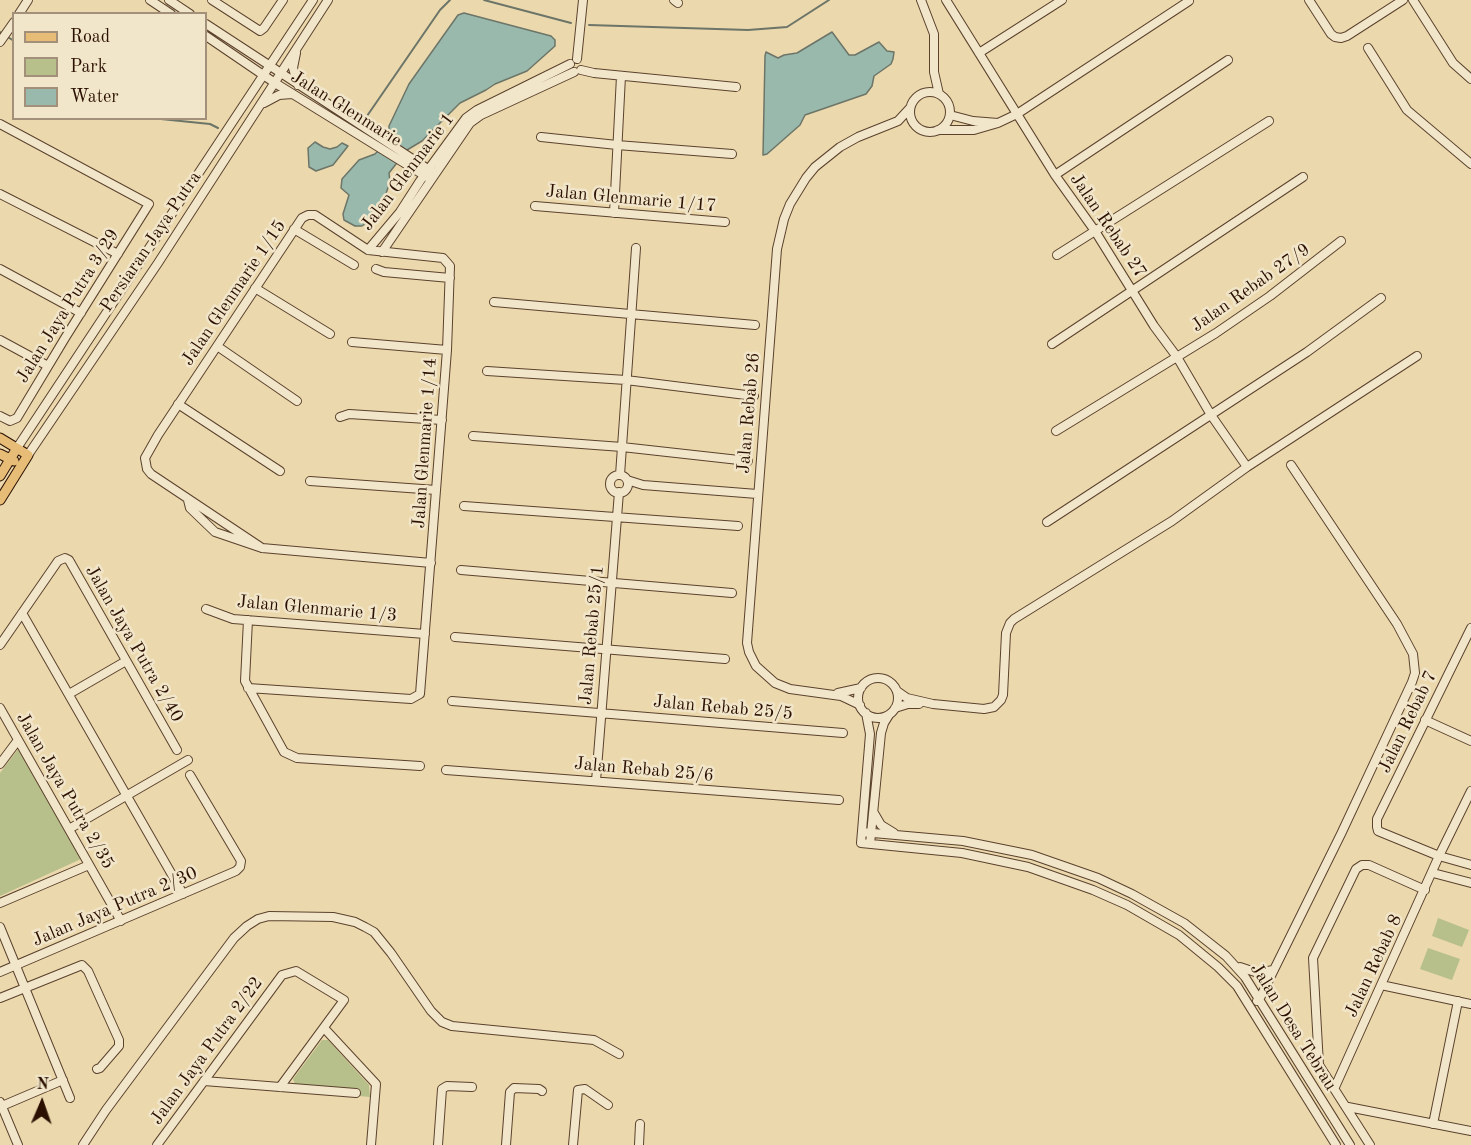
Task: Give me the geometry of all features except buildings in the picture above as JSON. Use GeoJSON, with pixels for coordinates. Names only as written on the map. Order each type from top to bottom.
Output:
{"type":"FeatureCollection","features":[{"type":"Feature","properties":{"kind":"main road"},"geometry":{"type":"LineString","coordinates":[[0,438],[28,455]]}},
{"type":"Feature","properties":{"kind":"main road","name":"Persiaran Jaya Putra"},"geometry":{"type":"LineString","coordinates":[[0,476],[17,448]]}},
{"type":"Feature","properties":{"kind":"main road"},"geometry":{"type":"LineString","coordinates":[[0,454],[21,465]]}},
{"type":"Feature","properties":{"kind":"main road","name":"Persiaran Jaya Putra"},"geometry":{"type":"LineString","coordinates":[[0,500],[28,455]]}},
{"type":"Feature","properties":{"kind":"street"},"geometry":{"type":"LineString","coordinates":[[150,0],[168,12]]}},
{"type":"Feature","properties":{"kind":"street"},"geometry":{"type":"LineString","coordinates":[[169,0],[187,12]]}},
{"type":"Feature","properties":{"kind":"street"},"geometry":{"type":"LineString","coordinates":[[212,0],[260,31],[283,0]]}},
{"type":"Feature","properties":{"kind":"street","name":"Persiaran Jaya Putra"},"geometry":{"type":"LineString","coordinates":[[17,448],[313,0]]}},
{"type":"Feature","properties":{"kind":"street","name":"Persiaran Jaya Putra"},"geometry":{"type":"LineString","coordinates":[[28,455],[158,263],[328,0]]}},
{"type":"Feature","properties":{"kind":"street"},"geometry":{"type":"LineString","coordinates":[[577,60],[583,0]]}},
{"type":"Feature","properties":{"kind":"street"},"geometry":{"type":"LineString","coordinates":[[921,0],[934,34],[935,80],[939,94]]}},
{"type":"Feature","properties":{"kind":"street","name":"Jalan Rebab 27"},"geometry":{"type":"LineString","coordinates":[[946,0],[1055,175],[1095,231],[1246,467]]}},
{"type":"Feature","properties":{"kind":"street"},"geometry":{"type":"LineString","coordinates":[[979,53],[1062,0]]}},
{"type":"Feature","properties":{"kind":"street"},"geometry":{"type":"LineString","coordinates":[[1309,0],[1335,38],[1347,36],[1403,0]]}},
{"type":"Feature","properties":{"kind":"street"},"geometry":{"type":"LineString","coordinates":[[1413,0],[1453,63],[1471,79]]}},
{"type":"Feature","properties":{"kind":"street"},"geometry":{"type":"LineString","coordinates":[[880,129],[904,125],[915,126],[926,132],[974,130],[998,123],[1017,114],[1189,1]]}},
{"type":"Feature","properties":{"kind":"street"},"geometry":{"type":"LineString","coordinates":[[0,42],[12,25]]}},
{"type":"Feature","properties":{"kind":"street","name":"Jalan Glenmarie"},"geometry":{"type":"LineString","coordinates":[[207,25],[377,141]]}},
{"type":"Feature","properties":{"kind":"street","name":"Jalan Glenmarie"},"geometry":{"type":"LineString","coordinates":[[207,37],[294,94],[430,174]]}},
{"type":"Feature","properties":{"kind":"street"},"geometry":{"type":"LineString","coordinates":[[1368,48],[1407,110],[1470,162]]}},
{"type":"Feature","properties":{"kind":"street"},"geometry":{"type":"LineString","coordinates":[[297,49],[293,68],[298,85]]}},
{"type":"Feature","properties":{"kind":"street"},"geometry":{"type":"LineString","coordinates":[[577,60],[570,64],[571,70],[736,87]]}},
{"type":"Feature","properties":{"kind":"street"},"geometry":{"type":"LineString","coordinates":[[577,60],[582,64],[578,71]]}},
{"type":"Feature","properties":{"kind":"street"},"geometry":{"type":"LineString","coordinates":[[1055,175],[1228,60]]}},
{"type":"Feature","properties":{"kind":"street","name":"Jalan Glenmarie 1"},"geometry":{"type":"LineString","coordinates":[[382,252],[395,233],[403,215],[466,118],[477,110],[503,102],[523,92],[570,64]]}},
{"type":"Feature","properties":{"kind":"street"},"geometry":{"type":"LineString","coordinates":[[880,129],[898,121],[910,108],[929,80],[934,65]]}},
{"type":"Feature","properties":{"kind":"street","name":"Jalan Glenmarie 1"},"geometry":{"type":"LineString","coordinates":[[523,92],[578,71]]}},
{"type":"Feature","properties":{"kind":"street"},"geometry":{"type":"LineString","coordinates":[[614,213],[621,76]]}},
{"type":"Feature","properties":{"kind":"street"},"geometry":{"type":"LineString","coordinates":[[921,94],[932,92],[939,94],[948,103],[950,115],[945,126],[938,130]]}},
{"type":"Feature","properties":{"kind":"street"},"geometry":{"type":"LineString","coordinates":[[261,105],[279,95],[294,94]]}},
{"type":"Feature","properties":{"kind":"street"},"geometry":{"type":"LineString","coordinates":[[910,108],[910,116],[915,126]]}},
{"type":"Feature","properties":{"kind":"street"},"geometry":{"type":"LineString","coordinates":[[950,115],[973,121],[998,123]]}},
{"type":"Feature","properties":{"kind":"street"},"geometry":{"type":"LineString","coordinates":[[1057,255],[1269,121]]}},
{"type":"Feature","properties":{"kind":"street","name":"Jalan Jaya Putra 3/29"},"geometry":{"type":"LineString","coordinates":[[0,124],[149,204],[17,418],[10,421],[0,416]]}},
{"type":"Feature","properties":{"kind":"street","name":"Jalan Rebab 26"},"geometry":{"type":"LineString","coordinates":[[860,705],[847,698],[790,689],[775,682],[756,666],[749,652],[747,633],[777,249],[784,219],[796,192],[815,167],[840,147],[880,129]]}},
{"type":"Feature","properties":{"kind":"street"},"geometry":{"type":"LineString","coordinates":[[542,137],[732,154]]}},
{"type":"Feature","properties":{"kind":"street"},"geometry":{"type":"LineString","coordinates":[[1052,344],[1302,177]]}},
{"type":"Feature","properties":{"kind":"street"},"geometry":{"type":"LineString","coordinates":[[0,194],[118,254]]}},
{"type":"Feature","properties":{"kind":"street","name":"Jalan Glenmarie 1/17"},"geometry":{"type":"LineString","coordinates":[[535,206],[725,222]]}},
{"type":"Feature","properties":{"kind":"street","name":"Jalan Glenmarie 1/15"},"geometry":{"type":"LineString","coordinates":[[188,500],[151,474],[146,462],[148,452],[302,218],[315,215],[368,250],[382,252]]}},
{"type":"Feature","properties":{"kind":"street","name":"Jalan Glenmarie 1"},"geometry":{"type":"LineString","coordinates":[[368,250],[403,215]]}},
{"type":"Feature","properties":{"kind":"street"},"geometry":{"type":"LineString","coordinates":[[294,229],[354,265]]}},
{"type":"Feature","properties":{"kind":"street"},"geometry":{"type":"LineString","coordinates":[[395,233],[395,243],[399,253]]}},
{"type":"Feature","properties":{"kind":"street","name":"Jalan Rebab 27/9"},"geometry":{"type":"LineString","coordinates":[[1056,431],[1177,357],[1270,296],[1341,241]]}},
{"type":"Feature","properties":{"kind":"street"},"geometry":{"type":"LineString","coordinates":[[619,492],[625,481],[622,447],[636,248]]}},
{"type":"Feature","properties":{"kind":"street"},"geometry":{"type":"LineString","coordinates":[[376,269],[384,272],[450,278],[450,266],[443,258],[382,252]]}},
{"type":"Feature","properties":{"kind":"street"},"geometry":{"type":"LineString","coordinates":[[0,269],[81,312]]}},
{"type":"Feature","properties":{"kind":"street","name":"Jalan Glenmarie 1/14"},"geometry":{"type":"LineString","coordinates":[[248,688],[411,699],[420,694],[442,420],[450,278]]}},
{"type":"Feature","properties":{"kind":"street"},"geometry":{"type":"LineString","coordinates":[[255,288],[330,334]]}},
{"type":"Feature","properties":{"kind":"street"},"geometry":{"type":"LineString","coordinates":[[1047,522],[1307,352],[1381,298]]}},
{"type":"Feature","properties":{"kind":"street"},"geometry":{"type":"LineString","coordinates":[[494,302],[755,326]]}},
{"type":"Feature","properties":{"kind":"street"},"geometry":{"type":"LineString","coordinates":[[0,340],[48,366]]}},
{"type":"Feature","properties":{"kind":"street"},"geometry":{"type":"LineString","coordinates":[[352,342],[447,350]]}},
{"type":"Feature","properties":{"kind":"street"},"geometry":{"type":"LineString","coordinates":[[217,346],[297,401]]}},
{"type":"Feature","properties":{"kind":"street"},"geometry":{"type":"LineString","coordinates":[[866,713],[875,717],[908,704],[984,709],[997,704],[1003,695],[1006,633],[1010,623],[1124,549],[1172,521],[1246,467],[1417,356]]}},
{"type":"Feature","properties":{"kind":"street"},"geometry":{"type":"LineString","coordinates":[[487,371],[627,380],[754,396]]}},
{"type":"Feature","properties":{"kind":"street"},"geometry":{"type":"LineString","coordinates":[[178,404],[280,471]]}},
{"type":"Feature","properties":{"kind":"street"},"geometry":{"type":"LineString","coordinates":[[340,417],[349,414],[442,420]]}},
{"type":"Feature","properties":{"kind":"street"},"geometry":{"type":"LineString","coordinates":[[472,436],[622,447],[748,461]]}},
{"type":"Feature","properties":{"kind":"street"},"geometry":{"type":"LineString","coordinates":[[1250,1005],[1259,1000],[1341,834],[1413,682],[1415,665],[1411,647],[1397,624],[1291,465]]}},
{"type":"Feature","properties":{"kind":"street","name":"Jalan Rebab 25/1"},"geometry":{"type":"LineString","coordinates":[[596,781],[619,492],[613,490],[611,482],[614,476],[625,481]]}},
{"type":"Feature","properties":{"kind":"street"},"geometry":{"type":"LineString","coordinates":[[310,481],[436,490]]}},
{"type":"Feature","properties":{"kind":"street"},"geometry":{"type":"LineString","coordinates":[[625,481],[643,485],[757,494]]}},
{"type":"Feature","properties":{"kind":"street"},"geometry":{"type":"LineString","coordinates":[[188,500],[262,548]]}},
{"type":"Feature","properties":{"kind":"street"},"geometry":{"type":"LineString","coordinates":[[188,500],[190,508],[215,532],[262,548],[431,563]]}},
{"type":"Feature","properties":{"kind":"street"},"geometry":{"type":"LineString","coordinates":[[464,506],[738,526]]}},
{"type":"Feature","properties":{"kind":"street","name":"Jalan Jaya Putra 2/40"},"geometry":{"type":"LineString","coordinates":[[22,614],[61,559],[69,560],[177,750]]}},
{"type":"Feature","properties":{"kind":"street"},"geometry":{"type":"LineString","coordinates":[[461,570],[732,593]]}},
{"type":"Feature","properties":{"kind":"street","name":"Jalan Glenmarie 1/3"},"geometry":{"type":"LineString","coordinates":[[206,609],[233,619],[425,634]]}},
{"type":"Feature","properties":{"kind":"street"},"geometry":{"type":"LineString","coordinates":[[0,645],[22,614],[183,894]]}},
{"type":"Feature","properties":{"kind":"street"},"geometry":{"type":"LineString","coordinates":[[248,620],[245,681],[284,752],[297,758],[420,766]]}},
{"type":"Feature","properties":{"kind":"street","name":"Jalan Rebab 7"},"geometry":{"type":"LineString","coordinates":[[1439,856],[1378,831],[1377,819],[1471,628]]}},
{"type":"Feature","properties":{"kind":"street"},"geometry":{"type":"LineString","coordinates":[[455,637],[725,659]]}},
{"type":"Feature","properties":{"kind":"street"},"geometry":{"type":"LineString","coordinates":[[70,695],[126,661]]}},
{"type":"Feature","properties":{"kind":"street"},"geometry":{"type":"LineString","coordinates":[[862,832],[870,734],[866,713],[860,705],[861,688],[867,682],[880,679],[888,681],[908,698],[933,704]]}},
{"type":"Feature","properties":{"kind":"street","name":"Jalan Rebab 26"},"geometry":{"type":"LineString","coordinates":[[827,694],[861,688]]}},
{"type":"Feature","properties":{"kind":"street"},"geometry":{"type":"LineString","coordinates":[[870,844],[881,734],[884,723],[898,700],[897,691]]}},
{"type":"Feature","properties":{"kind":"street","name":"Jalan Rebab 25/5"},"geometry":{"type":"LineString","coordinates":[[452,701],[843,732]]}},
{"type":"Feature","properties":{"kind":"street","name":"Jalan Jaya Putra 2/35"},"geometry":{"type":"LineString","coordinates":[[0,708],[121,921]]}},
{"type":"Feature","properties":{"kind":"street"},"geometry":{"type":"LineString","coordinates":[[1425,720],[1471,741]]}},
{"type":"Feature","properties":{"kind":"street"},"geometry":{"type":"LineString","coordinates":[[0,764],[18,740]]}},
{"type":"Feature","properties":{"kind":"street"},"geometry":{"type":"LineString","coordinates":[[69,830],[188,760]]}},
{"type":"Feature","properties":{"kind":"street","name":"Jalan Rebab 25/6"},"geometry":{"type":"LineString","coordinates":[[446,770],[839,800]]}},
{"type":"Feature","properties":{"kind":"street","name":"Jalan Jaya Putra 2/30"},"geometry":{"type":"LineString","coordinates":[[0,972],[237,871],[241,861],[190,775]]}},
{"type":"Feature","properties":{"kind":"street","name":"Jalan Rebab 8"},"geometry":{"type":"LineString","coordinates":[[1335,1087],[1439,856],[1471,791]]}},
{"type":"Feature","properties":{"kind":"street"},"geometry":{"type":"LineString","coordinates":[[873,811],[877,820],[885,828],[900,835]]}},
{"type":"Feature","properties":{"kind":"street","name":"Jalan Desa Tebrau"},"geometry":{"type":"LineString","coordinates":[[1336,1145],[1250,1005],[1227,975],[1179,935],[1127,905],[1053,874],[962,853],[861,843],[862,832],[963,840],[1058,862],[1132,894],[1184,923],[1236,965],[1350,1145]]}},
{"type":"Feature","properties":{"kind":"street"},"geometry":{"type":"LineString","coordinates":[[1439,856],[1471,865]]}},
{"type":"Feature","properties":{"kind":"street"},"geometry":{"type":"LineString","coordinates":[[0,903],[89,865]]}},
{"type":"Feature","properties":{"kind":"street"},"geometry":{"type":"LineString","coordinates":[[1370,1145],[1348,1107],[1319,1065],[1313,958],[1356,869],[1370,865],[1425,890]]}},
{"type":"Feature","properties":{"kind":"street"},"geometry":{"type":"LineString","coordinates":[[1432,873],[1471,883]]}},
{"type":"Feature","properties":{"kind":"street"},"geometry":{"type":"LineString","coordinates":[[83,1145],[106,1110],[234,938],[258,919],[269,916],[333,917],[355,922],[374,932],[391,952],[431,1011],[442,1022],[452,1026],[594,1040],[618,1054]]}},
{"type":"Feature","properties":{"kind":"street"},"geometry":{"type":"LineString","coordinates":[[0,927],[70,1098]]}},
{"type":"Feature","properties":{"kind":"street"},"geometry":{"type":"LineString","coordinates":[[0,998],[79,965],[86,968],[119,1040],[119,1046],[97,1069]]}},
{"type":"Feature","properties":{"kind":"street"},"geometry":{"type":"LineString","coordinates":[[1236,965],[1258,973],[1273,970]]}},
{"type":"Feature","properties":{"kind":"street","name":"Jalan Jaya Putra 2/22"},"geometry":{"type":"LineString","coordinates":[[157,1145],[282,975],[297,971],[344,1000],[324,1028]]}},
{"type":"Feature","properties":{"kind":"street"},"geometry":{"type":"LineString","coordinates":[[1381,985],[1471,1004]]}},
{"type":"Feature","properties":{"kind":"street"},"geometry":{"type":"LineString","coordinates":[[1433,1124],[1458,1001]]}},
{"type":"Feature","properties":{"kind":"street"},"geometry":{"type":"LineString","coordinates":[[280,1087],[324,1028],[376,1084],[371,1145]]}},
{"type":"Feature","properties":{"kind":"street"},"geometry":{"type":"LineString","coordinates":[[18,1145],[1,1107],[63,1080]]}},
{"type":"Feature","properties":{"kind":"street"},"geometry":{"type":"LineString","coordinates":[[204,1081],[356,1093]]}},
{"type":"Feature","properties":{"kind":"street"},"geometry":{"type":"LineString","coordinates":[[438,1145],[442,1089],[447,1086],[472,1087]]}},
{"type":"Feature","properties":{"kind":"street"},"geometry":{"type":"LineString","coordinates":[[506,1145],[510,1092],[514,1088],[542,1091]]}},
{"type":"Feature","properties":{"kind":"street"},"geometry":{"type":"LineString","coordinates":[[573,1145],[578,1090],[585,1089],[608,1105]]}},
{"type":"Feature","properties":{"kind":"street"},"geometry":{"type":"LineString","coordinates":[[1348,1107],[1471,1131]]}},
{"type":"Feature","properties":{"kind":"street"},"geometry":{"type":"LineString","coordinates":[[639,1145],[640,1124]]}},
{"type":"Feature","properties":{"kind":"green space"},"geometry":{"type":"Polygon","coordinates":[[[19,748],[81,859],[0,896],[0,773],[19,748]]]}},
{"type":"Feature","properties":{"kind":"green space"},"geometry":{"type":"Polygon","coordinates":[[[1438,918],[1469,930],[1462,947],[1432,936],[1438,918]]]}},
{"type":"Feature","properties":{"kind":"green space"},"geometry":{"type":"Polygon","coordinates":[[[1428,948],[1460,959],[1452,980],[1420,969],[1428,948]]]}},
{"type":"Feature","properties":{"kind":"green space"},"geometry":{"type":"Polygon","coordinates":[[[322,1040],[328,1040],[369,1085],[370,1097],[359,1096],[359,1089],[295,1084],[293,1079],[322,1040]]]}},
{"type":"Feature","properties":{"kind":"water"},"geometry":{"type":"Polygon","coordinates":[[[464,13],[551,36],[555,40],[555,46],[527,71],[495,84],[460,103],[422,141],[407,150],[389,173],[390,182],[383,202],[369,221],[362,226],[355,226],[344,220],[343,214],[349,195],[341,188],[342,179],[359,160],[379,150],[389,135],[389,126],[409,84],[458,15],[464,13]]]}},
{"type":"Feature","properties":{"kind":"water"},"geometry":{"type":"Polygon","coordinates":[[[832,32],[849,55],[855,55],[879,42],[887,51],[894,52],[891,64],[874,76],[872,86],[866,94],[805,115],[800,125],[763,155],[766,52],[778,58],[797,53],[832,32]]]}},
{"type":"Feature","properties":{"kind":"water"},"geometry":{"type":"Polygon","coordinates":[[[315,142],[330,149],[342,143],[348,146],[333,165],[316,171],[309,167],[308,148],[315,142]]]}},
{"type":"Feature","properties":{"kind":"waterway"},"geometry":{"type":"LineString","coordinates":[[367,116],[440,10],[450,0]]}},
{"type":"Feature","properties":{"kind":"waterway"},"geometry":{"type":"LineString","coordinates":[[484,0],[571,23]]}},
{"type":"Feature","properties":{"kind":"waterway"},"geometry":{"type":"LineString","coordinates":[[589,25],[748,30],[787,27],[829,0]]}},
{"type":"Feature","properties":{"kind":"waterway"},"geometry":{"type":"LineString","coordinates":[[0,32],[12,40]]}},
{"type":"Feature","properties":{"kind":"waterway"},"geometry":{"type":"LineString","coordinates":[[171,120],[210,124],[218,128]]}}]}
